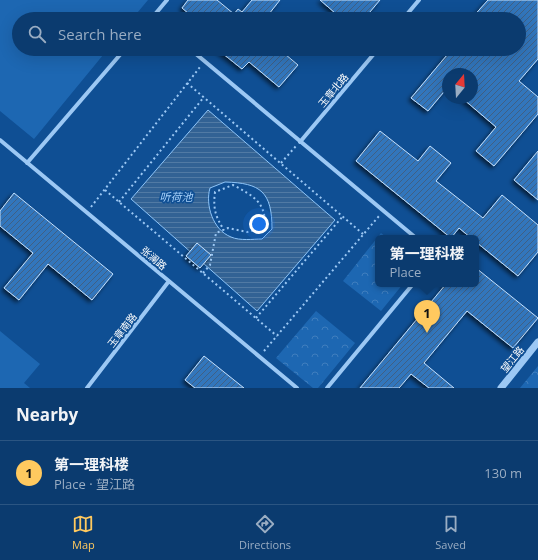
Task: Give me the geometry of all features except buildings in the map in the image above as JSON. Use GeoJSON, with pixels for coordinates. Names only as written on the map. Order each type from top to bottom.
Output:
{"type":"FeatureCollection","features":[{"type":"Feature","properties":{"kind":"street"},"geometry":{"type":"LineString","coordinates":[[158,12],[167,0]]}},
{"type":"Feature","properties":{"kind":"street"},"geometry":{"type":"LineString","coordinates":[[409,12],[418,0]]}},
{"type":"Feature","properties":{"kind":"street"},"geometry":{"type":"LineString","coordinates":[[27,163],[119,56]]}},
{"type":"Feature","properties":{"kind":"street"},"geometry":{"type":"LineString","coordinates":[[199,56],[412,235]]}},
{"type":"Feature","properties":{"kind":"street","name":"玉章北路"},"geometry":{"type":"LineString","coordinates":[[300,142],[372,56]]}},
{"type":"Feature","properties":{"kind":"street","name":"张澜路"},"geometry":{"type":"LineString","coordinates":[[0,141],[297,388]]}},
{"type":"Feature","properties":{"kind":"street","name":"玉章南路"},"geometry":{"type":"LineString","coordinates":[[87,388],[169,281]]}},
{"type":"Feature","properties":{"kind":"street"},"geometry":{"type":"LineString","coordinates":[[327,388],[411,287]]}},
{"type":"Feature","properties":{"kind":"street","name":"望江路"},"geometry":{"type":"LineString","coordinates":[[501,388],[538,342]]}},
{"type":"Feature","properties":{"kind":"path"},"geometry":{"type":"LineString","coordinates":[[87,212],[205,61]]}},
{"type":"Feature","properties":{"kind":"path"},"geometry":{"type":"LineString","coordinates":[[187,83],[363,234]]}},
{"type":"Feature","properties":{"kind":"path"},"geometry":{"type":"LineString","coordinates":[[119,202],[204,97]]}},
{"type":"Feature","properties":{"kind":"path"},"geometry":{"type":"LineString","coordinates":[[281,164],[300,142]]}},
{"type":"Feature","properties":{"kind":"path"},"geometry":{"type":"LineString","coordinates":[[203,273],[210,264],[216,233],[224,230],[228,228],[246,232],[264,228],[266,216],[254,196],[233,185],[216,192],[213,205],[219,222],[224,230]]}},
{"type":"Feature","properties":{"kind":"path"},"geometry":{"type":"LineString","coordinates":[[105,190],[277,336]]}},
{"type":"Feature","properties":{"kind":"path"},"geometry":{"type":"LineString","coordinates":[[260,357],[383,211]]}},
{"type":"Feature","properties":{"kind":"path"},"geometry":{"type":"LineString","coordinates":[[256,318],[343,216]]}},
{"type":"Feature","properties":{"kind":"green space"},"geometry":{"type":"Polygon","coordinates":[[[0,0],[148,0],[138,12],[12,12],[12,56],[102,56],[34,139],[0,111],[0,0]]]}},
{"type":"Feature","properties":{"kind":"green space"},"geometry":{"type":"Polygon","coordinates":[[[375,241],[375,287],[401,287],[381,311],[343,281],[375,241]]]}},
{"type":"Feature","properties":{"kind":"green space"},"geometry":{"type":"Polygon","coordinates":[[[316,311],[355,343],[318,388],[313,388],[276,358],[316,311]]]}},
{"type":"Feature","properties":{"kind":"green space"},"geometry":{"type":"Polygon","coordinates":[[[0,331],[40,364],[24,383],[30,388],[0,388],[0,331]]]}},
{"type":"Feature","properties":{"kind":"green space"},"geometry":{"type":"Polygon","coordinates":[[[538,366],[538,388],[520,388],[538,366]]]}},
{"type":"Feature","properties":{"kind":"water","name":"听荷池"},"geometry":{"type":"Polygon","coordinates":[[[208,110],[335,220],[257,311],[131,199],[208,110]],[[225,182],[210,188],[210,209],[215,223],[219,229],[231,237],[242,239],[262,239],[272,229],[270,206],[267,198],[256,188],[237,183],[225,182]]]}},
{"type":"Feature","properties":{"kind":"place","name":"第一理科楼"},"geometry":{"type":"Point","coordinates":[427,333]}}]}
